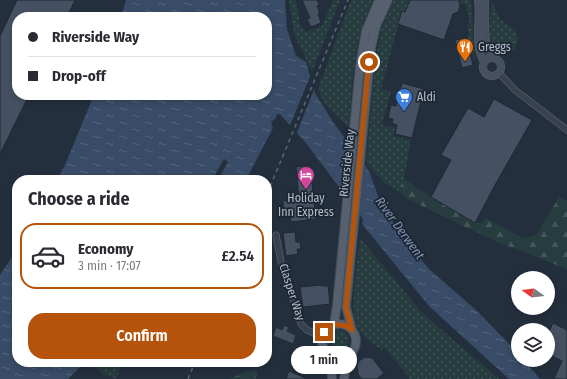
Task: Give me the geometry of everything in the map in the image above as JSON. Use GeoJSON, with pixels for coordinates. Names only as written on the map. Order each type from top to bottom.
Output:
{"type":"FeatureCollection","features":[{"type":"Feature","properties":{"kind":"main road","name":"Riverside Way"},"geometry":{"type":"LineString","coordinates":[[334,324],[348,234],[360,113],[364,42],[370,20],[379,0]]}},
{"type":"Feature","properties":{"kind":"main road","name":"Riverside Way"},"geometry":{"type":"LineString","coordinates":[[360,113],[370,48],[376,26],[388,0]]}},
{"type":"Feature","properties":{"kind":"main road","name":"Riverside Way"},"geometry":{"type":"LineString","coordinates":[[348,234],[346,307],[352,330]]}},
{"type":"Feature","properties":{"kind":"main road"},"geometry":{"type":"LineString","coordinates":[[334,324],[346,326],[352,330],[356,343],[348,355],[336,358],[330,356],[323,346],[323,337],[327,329],[334,324]]}},
{"type":"Feature","properties":{"kind":"main road"},"geometry":{"type":"LineString","coordinates":[[344,379],[348,355]]}},
{"type":"Feature","properties":{"kind":"main road"},"geometry":{"type":"LineString","coordinates":[[330,356],[332,379]]}},
{"type":"Feature","properties":{"kind":"street"},"geometry":{"type":"LineString","coordinates":[[478,0],[478,37],[484,62],[483,69],[488,75],[494,76],[499,73],[501,69],[500,62],[489,53],[486,41],[485,0]]}},
{"type":"Feature","properties":{"kind":"street"},"geometry":{"type":"LineString","coordinates":[[484,62],[492,57]]}},
{"type":"Feature","properties":{"kind":"street"},"geometry":{"type":"LineString","coordinates":[[499,73],[515,90],[567,130]]}},
{"type":"Feature","properties":{"kind":"street","name":"Clasper Way"},"geometry":{"type":"LineString","coordinates":[[276,235],[281,262],[301,324],[307,330],[323,337]]}},
{"type":"Feature","properties":{"kind":"green space"},"geometry":{"type":"Polygon","coordinates":[[[289,0],[296,0],[300,24],[305,32],[322,26],[333,0],[340,0],[312,72],[294,33],[289,0]]]}},
{"type":"Feature","properties":{"kind":"green space"},"geometry":{"type":"Polygon","coordinates":[[[351,0],[373,0],[366,15],[357,46],[349,128],[324,103],[318,89],[351,0]]]}},
{"type":"Feature","properties":{"kind":"green space"},"geometry":{"type":"Polygon","coordinates":[[[394,0],[410,0],[405,12],[402,11],[381,89],[391,92],[382,124],[385,126],[395,127],[393,136],[411,140],[404,179],[398,191],[385,183],[366,163],[375,64],[381,29],[394,0]]]}},
{"type":"Feature","properties":{"kind":"green space"},"geometry":{"type":"Polygon","coordinates":[[[459,0],[471,0],[475,62],[467,35],[469,34],[467,25],[470,24],[465,3],[460,5],[459,0]]]}},
{"type":"Feature","properties":{"kind":"green space"},"geometry":{"type":"Polygon","coordinates":[[[492,2],[500,19],[516,31],[518,41],[514,50],[504,52],[497,49],[492,44],[490,37],[490,19],[492,2]]]}},
{"type":"Feature","properties":{"kind":"green space"},"geometry":{"type":"Polygon","coordinates":[[[404,179],[475,223],[482,223],[486,218],[522,238],[537,234],[559,197],[567,201],[567,269],[497,242],[407,199],[398,191],[404,179]]]}},
{"type":"Feature","properties":{"kind":"green space"},"geometry":{"type":"Polygon","coordinates":[[[360,238],[423,314],[499,379],[410,379],[385,348],[381,350],[364,336],[357,326],[354,307],[360,238]]]}},
{"type":"Feature","properties":{"kind":"green space"},"geometry":{"type":"Polygon","coordinates":[[[339,330],[346,333],[349,340],[346,347],[339,350],[332,347],[329,340],[332,333],[339,330]]]}},
{"type":"Feature","properties":{"kind":"green space"},"geometry":{"type":"Polygon","coordinates":[[[95,367],[120,367],[116,379],[103,374],[95,367]]]}},
{"type":"Feature","properties":{"kind":"green space"},"geometry":{"type":"Polygon","coordinates":[[[257,370],[256,379],[230,379],[246,372],[257,370]]]}},
{"type":"Feature","properties":{"kind":"water"},"geometry":{"type":"Polygon","coordinates":[[[126,0],[285,0],[287,29],[296,56],[306,62],[315,93],[333,122],[369,171],[380,201],[395,225],[412,249],[429,269],[477,311],[511,346],[511,367],[530,367],[540,379],[509,379],[429,306],[362,224],[363,219],[306,143],[280,114],[277,114],[276,118],[271,122],[273,128],[249,175],[60,175],[92,100],[272,100],[272,12],[122,12],[126,0]]]}},
{"type":"Feature","properties":{"kind":"water"},"geometry":{"type":"Polygon","coordinates":[[[12,257],[12,367],[80,367],[68,379],[0,379],[0,275],[12,257]]]}},
{"type":"Feature","properties":{"kind":"pier"},"geometry":{"type":"Polygon","coordinates":[[[311,74],[315,87],[296,135],[289,128],[311,74]]]}},
{"type":"Feature","properties":{"kind":"pier"},"geometry":{"type":"Polygon","coordinates":[[[224,159],[228,162],[221,175],[215,175],[224,159]]]}},
{"type":"Feature","properties":{"kind":"building"},"geometry":{"type":"Polygon","coordinates":[[[17,0],[75,0],[69,12],[12,12],[12,100],[27,100],[0,154],[0,36],[17,0]]]}},
{"type":"Feature","properties":{"kind":"building"},"geometry":{"type":"Polygon","coordinates":[[[302,0],[317,0],[319,4],[317,6],[320,14],[318,14],[321,23],[311,27],[307,19],[310,18],[302,0]]]}},
{"type":"Feature","properties":{"kind":"building"},"geometry":{"type":"Polygon","coordinates":[[[410,0],[459,0],[460,5],[458,12],[453,14],[444,40],[398,24],[402,11],[405,12],[410,0]]]}},
{"type":"Feature","properties":{"kind":"building"},"geometry":{"type":"Polygon","coordinates":[[[466,38],[473,65],[462,68],[455,40],[466,38]]]}},
{"type":"Feature","properties":{"kind":"building","name":"Aldi"},"geometry":{"type":"Polygon","coordinates":[[[402,83],[424,89],[412,138],[395,134],[397,125],[392,123],[393,119],[388,118],[391,105],[396,106],[402,83]]]}},
{"type":"Feature","properties":{"kind":"building"},"geometry":{"type":"Polygon","coordinates":[[[494,99],[532,120],[475,223],[431,197],[451,160],[441,155],[468,108],[484,117],[494,99]]]}},
{"type":"Feature","properties":{"kind":"building","name":"Holiday Inn Express"},"geometry":{"type":"Polygon","coordinates":[[[310,165],[316,219],[291,222],[290,213],[284,214],[283,201],[299,199],[296,167],[310,165]]]}},
{"type":"Feature","properties":{"kind":"building"},"geometry":{"type":"Polygon","coordinates":[[[295,232],[296,242],[300,242],[301,249],[297,249],[298,254],[286,256],[283,233],[295,232]]]}},
{"type":"Feature","properties":{"kind":"building"},"geometry":{"type":"Polygon","coordinates":[[[322,285],[328,286],[330,304],[303,307],[300,287],[322,285]]]}},
{"type":"Feature","properties":{"kind":"building"},"geometry":{"type":"Polygon","coordinates":[[[555,324],[567,330],[567,379],[554,379],[562,361],[555,358],[555,324]]]}},
{"type":"Feature","properties":{"kind":"building"},"geometry":{"type":"Polygon","coordinates":[[[284,325],[289,327],[287,331],[296,335],[293,344],[273,336],[276,327],[282,330],[284,325]]]}},
{"type":"Feature","properties":{"kind":"building"},"geometry":{"type":"Polygon","coordinates":[[[365,357],[372,358],[384,373],[377,379],[362,379],[358,374],[357,365],[359,361],[365,357]]]}},
{"type":"Feature","properties":{"kind":"building"},"geometry":{"type":"Polygon","coordinates":[[[289,371],[308,379],[286,379],[289,371]]]}},
{"type":"Feature","properties":{"kind":"railway"},"geometry":{"type":"LineString","coordinates":[[272,182],[348,0]]}},
{"type":"Feature","properties":{"kind":"railway"},"geometry":{"type":"LineString","coordinates":[[188,379],[193,367]]}},
{"type":"Feature","properties":{"kind":"place","name":"Greggs"},"geometry":{"type":"Point","coordinates":[465,62]}},
{"type":"Feature","properties":{"kind":"place","name":"Aldi"},"geometry":{"type":"Point","coordinates":[404,112]}},
{"type":"Feature","properties":{"kind":"place","name":"Holiday Inn Express"},"geometry":{"type":"Point","coordinates":[306,190]}},
{"type":"Feature","properties":{"kind":"route"},"geometry":{"type":"LineString","coordinates":[[324,332],[334,324],[346,326],[352,330],[346,307],[369,62]]}},
{"type":"Feature","properties":{"kind":"water label","name":"River Derwent"},"geometry":{"type":"Point","coordinates":[400,228]}}]}
